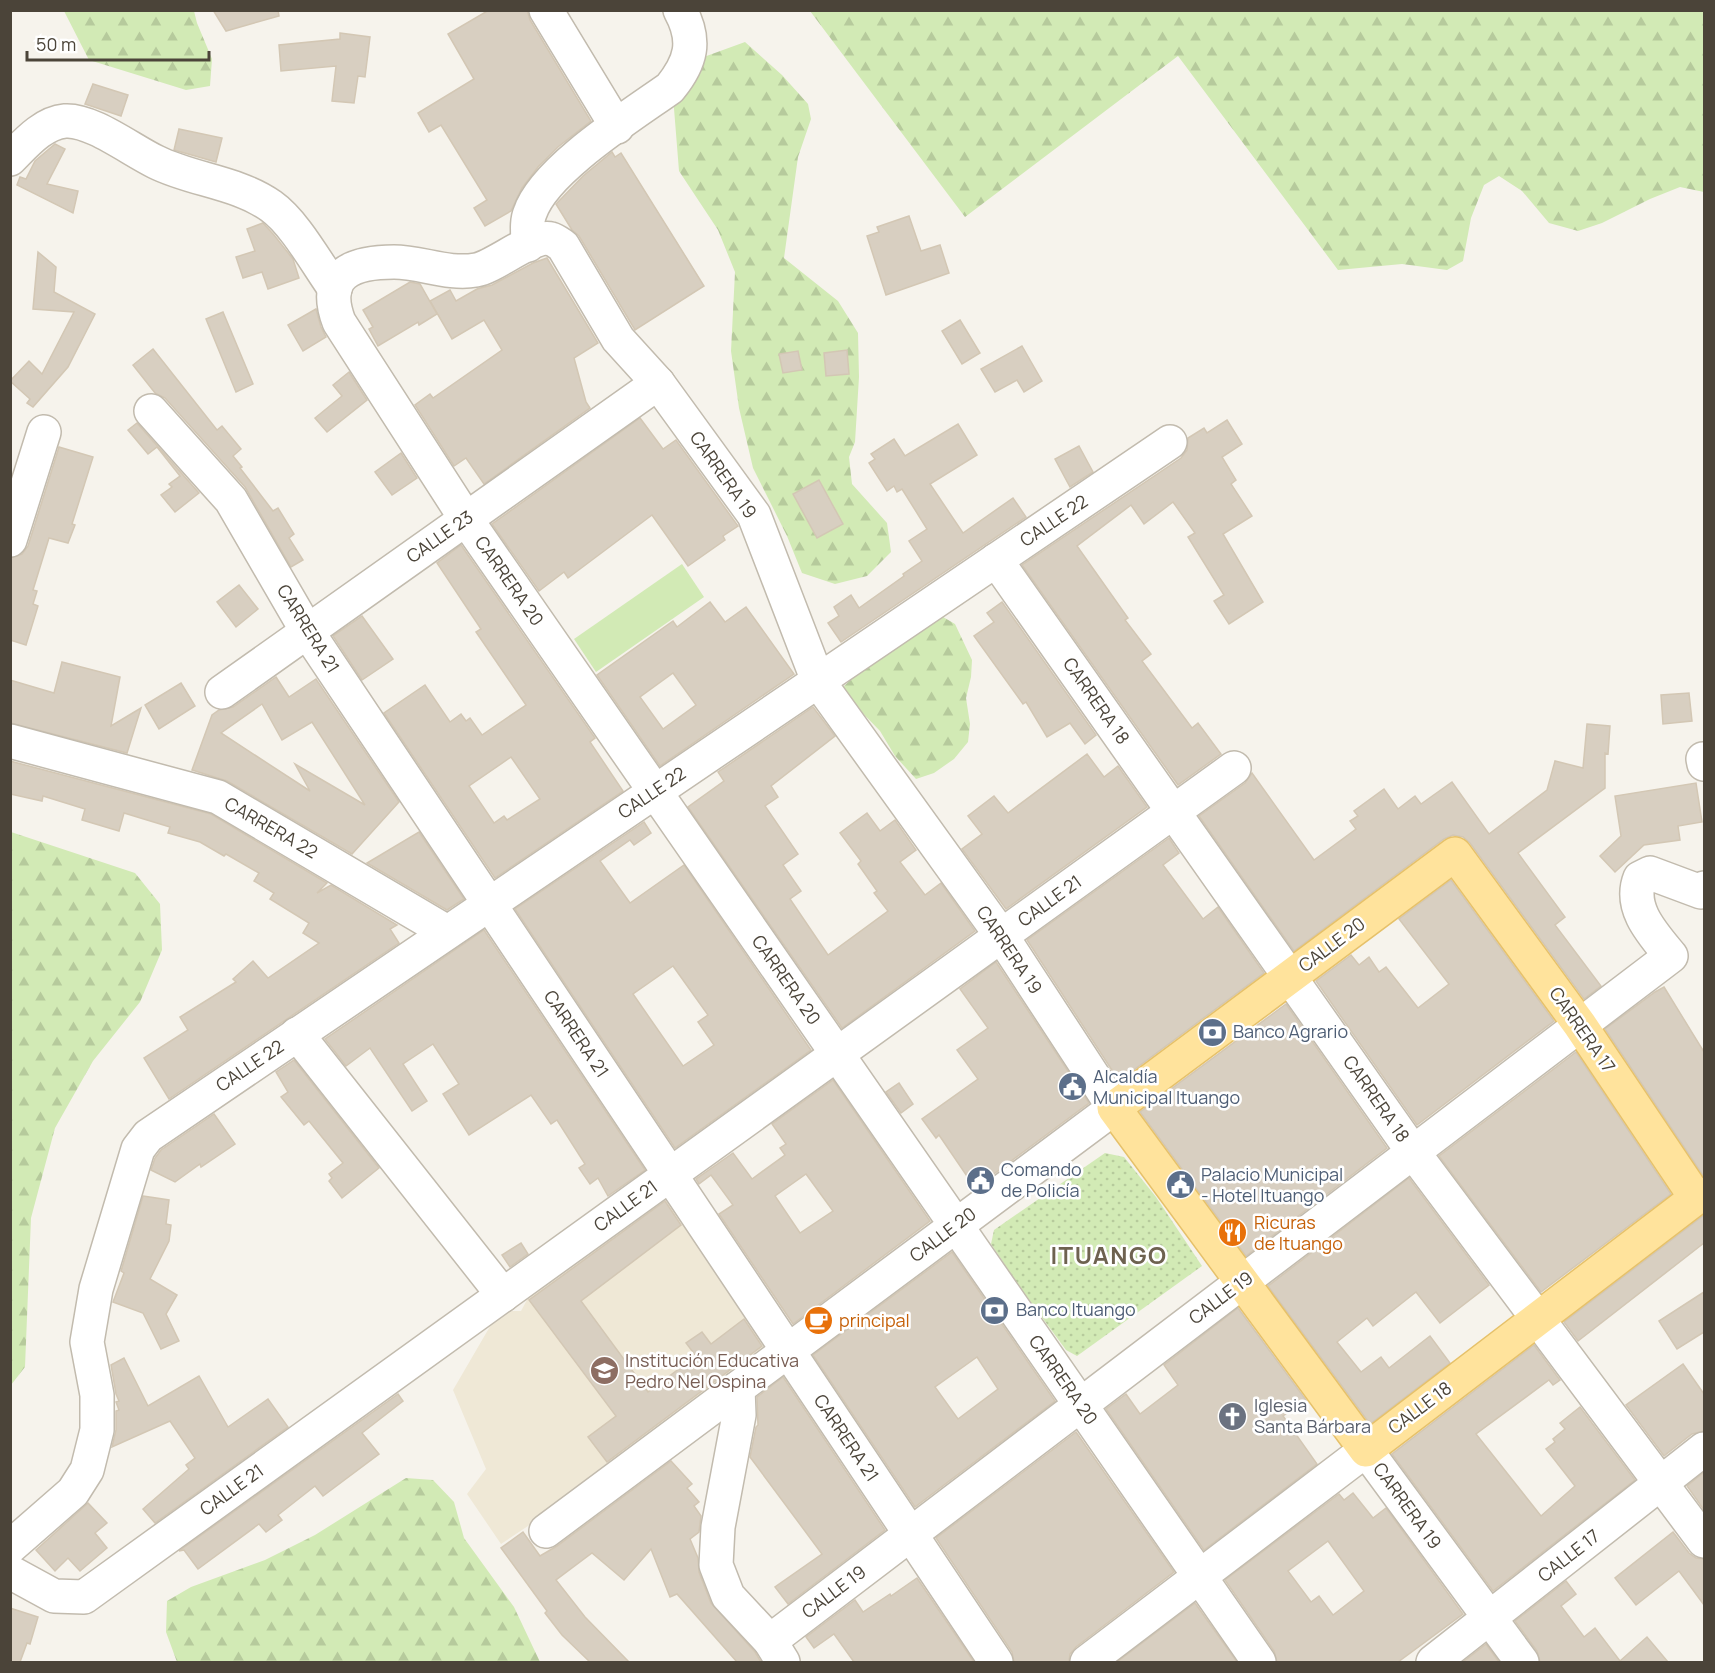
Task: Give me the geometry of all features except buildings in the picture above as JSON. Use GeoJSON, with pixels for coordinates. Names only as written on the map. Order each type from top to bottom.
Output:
{"type":"FeatureCollection","features":[{"type":"Feature","properties":{"kind":"main road","name":"CALLE 20"},"geometry":{"type":"LineString","coordinates":[[1114,1108],[1455,854]]}},
{"type":"Feature","properties":{"kind":"main road","name":"CARRERA 17"},"geometry":{"type":"LineString","coordinates":[[1455,854],[1580,1025],[1702,1201]]}},
{"type":"Feature","properties":{"kind":"main road","name":"CARRERA 19"},"geometry":{"type":"LineString","coordinates":[[1114,1108],[1366,1450]]}},
{"type":"Feature","properties":{"kind":"main road","name":"CALLE 18"},"geometry":{"type":"LineString","coordinates":[[1366,1450],[1538,1319],[1702,1201]]}},
{"type":"Feature","properties":{"kind":"street"},"geometry":{"type":"LineString","coordinates":[[546,10],[617,127]]}},
{"type":"Feature","properties":{"kind":"street"},"geometry":{"type":"LineString","coordinates":[[528,245],[529,214],[541,190],[581,153],[670,87],[680,75],[690,55],[691,41],[680,10]]}},
{"type":"Feature","properties":{"kind":"street"},"geometry":{"type":"LineString","coordinates":[[10,159],[30,139],[53,122],[83,121],[158,163],[253,195],[271,206],[286,218],[335,289]]}},
{"type":"Feature","properties":{"kind":"street","name":"CARRERA 19"},"geometry":{"type":"LineString","coordinates":[[335,289],[339,278],[347,270],[370,264],[396,262],[447,271],[477,270],[528,245],[549,238],[563,246],[618,339],[658,383],[754,515],[818,681],[1001,935],[1114,1108]]}},
{"type":"Feature","properties":{"kind":"street","name":"CARRERA 20"},"geometry":{"type":"LineString","coordinates":[[335,289],[334,307],[339,322],[466,519],[1259,1662]]}},
{"type":"Feature","properties":{"kind":"street","name":"CALLE 23"},"geometry":{"type":"LineString","coordinates":[[222,692],[658,383]]}},
{"type":"Feature","properties":{"kind":"street","name":"CARRERA 21"},"geometry":{"type":"LineString","coordinates":[[151,411],[231,500],[308,631],[996,1662]]}},
{"type":"Feature","properties":{"kind":"street"},"geometry":{"type":"LineString","coordinates":[[10,540],[44,432]]}},
{"type":"Feature","properties":{"kind":"street","name":"CALLE 22"},"geometry":{"type":"LineString","coordinates":[[10,1547],[73,1492],[87,1470],[97,1430],[97,1395],[87,1342],[96,1289],[138,1149],[148,1136],[1170,442]]}},
{"type":"Feature","properties":{"kind":"street","name":"CARRERA 18"},"geometry":{"type":"LineString","coordinates":[[996,560],[1413,1152],[1704,1541]]}},
{"type":"Feature","properties":{"kind":"street","name":"CARRERA 22"},"geometry":{"type":"LineString","coordinates":[[10,741],[218,797],[447,932]]}},
{"type":"Feature","properties":{"kind":"street","name":"CALLE 21"},"geometry":{"type":"LineString","coordinates":[[10,1572],[54,1596],[84,1597],[1234,768]]}},
{"type":"Feature","properties":{"kind":"street","name":"CALLE 19"},"geometry":{"type":"LineString","coordinates":[[776,1652],[910,1534],[1671,956],[1648,928],[1636,898],[1636,887],[1640,878],[1650,873],[1701,892],[1704,888]]}},
{"type":"Feature","properties":{"kind":"street"},"geometry":{"type":"LineString","coordinates":[[297,1034],[503,1295]]}},
{"type":"Feature","properties":{"kind":"street","name":"CALLE 20"},"geometry":{"type":"LineString","coordinates":[[546,1531],[1114,1108]]}},
{"type":"Feature","properties":{"kind":"street"},"geometry":{"type":"LineString","coordinates":[[738,1388],[739,1415],[718,1527],[716,1565],[728,1596],[776,1652]]}},
{"type":"Feature","properties":{"kind":"street","name":"CALLE 17"},"geometry":{"type":"LineString","coordinates":[[1433,1662],[1704,1449]]}},
{"type":"Feature","properties":{"kind":"street","name":"CARRERA 19"},"geometry":{"type":"LineString","coordinates":[[1366,1450],[1522,1662]]}},
{"type":"Feature","properties":{"kind":"street","name":"CALLE 18"},"geometry":{"type":"LineString","coordinates":[[1087,1662],[1366,1450]]}},
{"type":"Feature","properties":{"kind":"shaded area","name":"Institución Educativa Pedro Nel Ospina"},"geometry":{"type":"Polygon","coordinates":[[[666,1194],[776,1349],[612,1470],[501,1544],[467,1494],[486,1469],[453,1390],[499,1311],[521,1311],[528,1298],[666,1194]]]}},
{"type":"Feature","properties":{"kind":"green space"},"geometry":{"type":"Polygon","coordinates":[[[64,11],[194,11],[212,59],[210,86],[186,90],[89,60],[64,11]]]}},
{"type":"Feature","properties":{"kind":"green space"},"geometry":{"type":"Polygon","coordinates":[[[810,11],[1704,11],[1704,192],[1680,187],[1602,223],[1578,231],[1549,223],[1522,191],[1499,176],[1484,185],[1471,218],[1463,261],[1447,270],[1402,264],[1338,270],[1178,56],[965,217],[810,11]]]}},
{"type":"Feature","properties":{"kind":"green space"},"geometry":{"type":"Polygon","coordinates":[[[745,42],[782,75],[808,104],[811,119],[798,157],[784,258],[838,301],[858,333],[859,377],[855,442],[849,457],[852,484],[887,523],[891,552],[867,576],[835,584],[802,573],[787,536],[753,468],[739,408],[731,351],[735,272],[718,230],[679,171],[673,96],[701,58],[745,42]]]}},
{"type":"Feature","properties":{"kind":"green space"},"geometry":{"type":"Polygon","coordinates":[[[682,564],[704,597],[596,672],[574,639],[682,564]]]}},
{"type":"Feature","properties":{"kind":"green space"},"geometry":{"type":"Polygon","coordinates":[[[938,614],[955,624],[972,660],[966,698],[970,724],[968,742],[954,759],[934,773],[916,779],[895,756],[880,731],[849,699],[843,687],[938,614]]]}},
{"type":"Feature","properties":{"kind":"green space"},"geometry":{"type":"Polygon","coordinates":[[[11,832],[135,873],[160,904],[162,950],[140,1002],[93,1061],[55,1128],[31,1218],[25,1367],[11,1385],[11,832]]]}},
{"type":"Feature","properties":{"kind":"green space"},"geometry":{"type":"Polygon","coordinates":[[[1105,1153],[1124,1157],[1156,1197],[1202,1266],[1077,1356],[1066,1350],[991,1244],[994,1230],[1105,1153]]]}},
{"type":"Feature","properties":{"kind":"green space"},"geometry":{"type":"Polygon","coordinates":[[[406,1478],[433,1480],[454,1502],[464,1538],[514,1607],[540,1662],[177,1662],[166,1632],[167,1601],[191,1587],[265,1560],[315,1535],[406,1478]]]}},
{"type":"Feature","properties":{"kind":"place","name":"Banco Agrario"},"geometry":{"type":"Point","coordinates":[1212,1032]}},
{"type":"Feature","properties":{"kind":"place","name":"Alcaldía Municipal Ituango"},"geometry":{"type":"Point","coordinates":[1072,1087]}},
{"type":"Feature","properties":{"kind":"place","name":"Comando de Policía"},"geometry":{"type":"Point","coordinates":[980,1180]}},
{"type":"Feature","properties":{"kind":"place","name":"Palacio Municipal - Hotel Ituango"},"geometry":{"type":"Point","coordinates":[1180,1185]}},
{"type":"Feature","properties":{"kind":"place","name":"Ricuras de Ituango"},"geometry":{"type":"Point","coordinates":[1233,1233]}},
{"type":"Feature","properties":{"kind":"place","name":"Banco Ituango"},"geometry":{"type":"Point","coordinates":[995,1310]}},
{"type":"Feature","properties":{"kind":"place","name":"principal"},"geometry":{"type":"Point","coordinates":[818,1321]}},
{"type":"Feature","properties":{"kind":"place","name":"Institución Educativa Pedro Nel Ospina"},"geometry":{"type":"Point","coordinates":[604,1371]}},
{"type":"Feature","properties":{"kind":"place","name":"Iglesia Santa Bárbara"},"geometry":{"type":"Point","coordinates":[1233,1416]}},
{"type":"Feature","properties":{"kind":"district","name":"ITUANGO"},"geometry":{"type":"Point","coordinates":[1109,1256]}}]}
